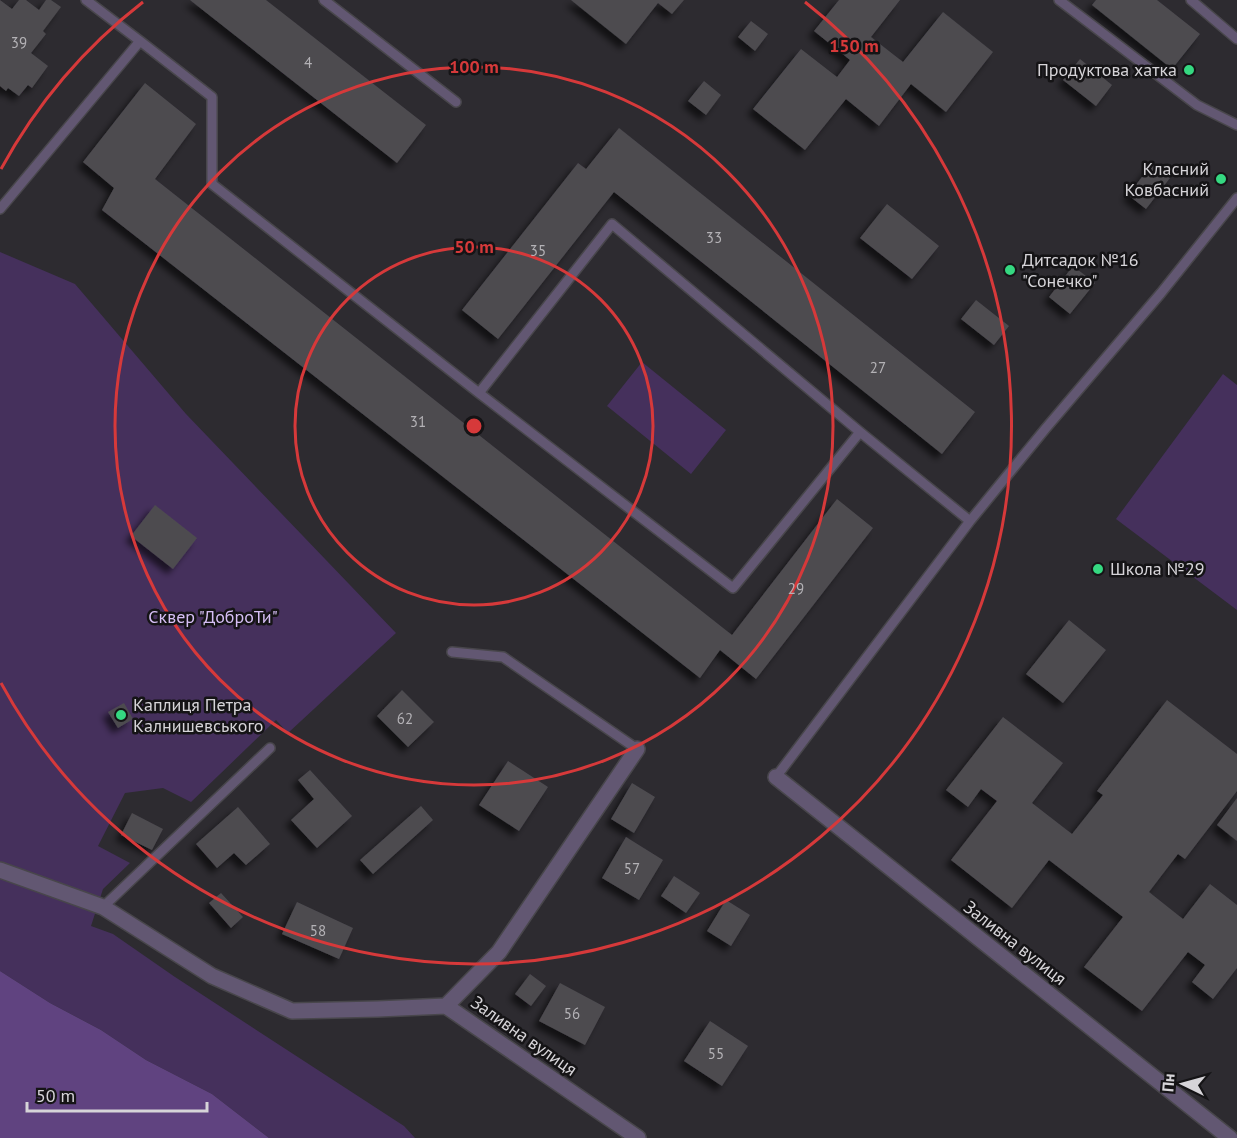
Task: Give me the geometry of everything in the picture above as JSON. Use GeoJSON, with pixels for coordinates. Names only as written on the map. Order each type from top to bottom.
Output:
{"type":"FeatureCollection","features":[{"type":"Feature","properties":{"kind":"street","name":"Заливна вулиця"},"geometry":{"type":"LineString","coordinates":[[637,749],[499,952],[446,1005],[638,1138]]}},
{"type":"Feature","properties":{"kind":"street","name":"Заливна вулиця"},"geometry":{"type":"LineString","coordinates":[[776,777],[1230,1138]]}},
{"type":"Feature","properties":{"kind":"street"},"geometry":{"type":"LineString","coordinates":[[0,870],[103,907],[212,976],[292,1011],[378,1010],[446,1005]]}},
{"type":"Feature","properties":{"kind":"lane"},"geometry":{"type":"LineString","coordinates":[[86,0],[212,97],[212,184],[733,588],[860,432]]}},
{"type":"Feature","properties":{"kind":"lane"},"geometry":{"type":"LineString","coordinates":[[324,0],[456,102]]}},
{"type":"Feature","properties":{"kind":"lane"},"geometry":{"type":"LineString","coordinates":[[1059,0],[1197,105],[1237,126]]}},
{"type":"Feature","properties":{"kind":"lane"},"geometry":{"type":"LineString","coordinates":[[1191,0],[1237,39]]}},
{"type":"Feature","properties":{"kind":"lane"},"geometry":{"type":"LineString","coordinates":[[0,209],[140,41]]}},
{"type":"Feature","properties":{"kind":"lane"},"geometry":{"type":"LineString","coordinates":[[776,777],[970,521],[1161,293],[1237,198]]}},
{"type":"Feature","properties":{"kind":"lane"},"geometry":{"type":"LineString","coordinates":[[479,393],[612,224],[970,521]]}},
{"type":"Feature","properties":{"kind":"lane"},"geometry":{"type":"LineString","coordinates":[[452,652],[503,657],[637,749]]}},
{"type":"Feature","properties":{"kind":"lane"},"geometry":{"type":"LineString","coordinates":[[103,907],[270,748]]}},
{"type":"Feature","properties":{"kind":"green space","name":"Сквер \"ДоброТи\""},"geometry":{"type":"Polygon","coordinates":[[[0,252],[75,284],[186,414],[396,633],[288,733],[276,720],[191,802],[163,788],[125,793],[98,846],[130,863],[103,889],[91,926],[113,934],[404,1126],[415,1138],[269,1138],[212,1094],[146,1060],[101,1030],[50,1003],[0,971],[0,252]]]}},
{"type":"Feature","properties":{"kind":"green space"},"geometry":{"type":"Polygon","coordinates":[[[642,362],[726,430],[691,474],[607,406],[642,362]]]}},
{"type":"Feature","properties":{"kind":"green space"},"geometry":{"type":"Polygon","coordinates":[[[1223,374],[1237,385],[1237,610],[1116,519],[1223,374]]]}},
{"type":"Feature","properties":{"kind":"shaded area"},"geometry":{"type":"Polygon","coordinates":[[[0,971],[50,1003],[101,1030],[146,1060],[212,1094],[269,1138],[0,1138],[0,971]]]}},
{"type":"Feature","properties":{"kind":"building"},"geometry":{"type":"Polygon","coordinates":[[[0,0],[12,9],[19,0],[26,0],[39,10],[46,0],[51,0],[61,7],[43,31],[46,34],[31,53],[48,66],[32,88],[28,85],[19,96],[8,88],[6,91],[0,86],[0,0]]]}},
{"type":"Feature","properties":{"kind":"building"},"geometry":{"type":"Polygon","coordinates":[[[190,0],[266,0],[426,125],[397,163],[190,0]]]}},
{"type":"Feature","properties":{"kind":"building"},"geometry":{"type":"Polygon","coordinates":[[[571,0],[684,0],[672,14],[658,3],[626,44],[571,0]]]}},
{"type":"Feature","properties":{"kind":"building"},"geometry":{"type":"Polygon","coordinates":[[[839,0],[900,0],[871,37],[903,62],[943,12],[993,52],[946,112],[911,84],[879,126],[846,99],[805,150],[753,109],[801,49],[837,77],[850,60],[814,31],[839,0]]]}},
{"type":"Feature","properties":{"kind":"building"},"geometry":{"type":"Polygon","coordinates":[[[1096,0],[1157,0],[1200,34],[1172,69],[1092,5],[1096,0]]]}},
{"type":"Feature","properties":{"kind":"building"},"geometry":{"type":"Polygon","coordinates":[[[751,21],[768,34],[755,51],[738,37],[751,21]]]}},
{"type":"Feature","properties":{"kind":"building"},"geometry":{"type":"Polygon","coordinates":[[[1080,59],[1112,85],[1096,106],[1063,80],[1080,59]]]}},
{"type":"Feature","properties":{"kind":"building"},"geometry":{"type":"Polygon","coordinates":[[[704,81],[721,95],[706,115],[688,101],[704,81]]]}},
{"type":"Feature","properties":{"kind":"building"},"geometry":{"type":"Polygon","coordinates":[[[145,83],[196,124],[155,179],[732,635],[837,499],[873,528],[756,679],[720,650],[700,678],[102,210],[114,188],[83,162],[145,83]]]}},
{"type":"Feature","properties":{"kind":"building"},"geometry":{"type":"Polygon","coordinates":[[[619,128],[975,412],[942,454],[614,192],[498,339],[462,310],[578,163],[586,169],[619,128]]]}},
{"type":"Feature","properties":{"kind":"building"},"geometry":{"type":"Polygon","coordinates":[[[1152,164],[1170,178],[1146,209],[1128,195],[1152,164]]]}},
{"type":"Feature","properties":{"kind":"building"},"geometry":{"type":"Polygon","coordinates":[[[887,204],[939,246],[912,279],[860,238],[887,204]]]}},
{"type":"Feature","properties":{"kind":"building"},"geometry":{"type":"Polygon","coordinates":[[[1073,266],[1095,283],[1070,314],[1049,297],[1073,266]]]}},
{"type":"Feature","properties":{"kind":"building"},"geometry":{"type":"Polygon","coordinates":[[[976,300],[1009,326],[994,345],[961,319],[976,300]]]}},
{"type":"Feature","properties":{"kind":"building"},"geometry":{"type":"Polygon","coordinates":[[[155,505],[197,538],[173,569],[131,536],[155,505]]]}},
{"type":"Feature","properties":{"kind":"building"},"geometry":{"type":"Polygon","coordinates":[[[1069,620],[1106,650],[1063,703],[1026,674],[1069,620]]]}},
{"type":"Feature","properties":{"kind":"building"},"geometry":{"type":"Polygon","coordinates":[[[402,690],[434,722],[408,747],[377,716],[402,690]]]}},
{"type":"Feature","properties":{"kind":"building"},"geometry":{"type":"Polygon","coordinates":[[[1167,700],[1237,754],[1237,791],[1185,859],[1178,854],[1149,892],[1183,919],[1210,884],[1237,905],[1237,968],[1213,999],[1192,982],[1205,965],[1188,952],[1142,1011],[1084,967],[1123,917],[1049,860],[1012,908],[951,860],[997,801],[981,789],[968,807],[946,790],[1003,717],[1063,763],[1032,803],[1072,834],[1103,795],[1097,791],[1167,700]]]}},
{"type":"Feature","properties":{"kind":"building","name":"Каплиця Петра Калнишевського"},"geometry":{"type":"Polygon","coordinates":[[[124,703],[133,719],[118,728],[108,712],[124,703]]]}},
{"type":"Feature","properties":{"kind":"building"},"geometry":{"type":"Polygon","coordinates":[[[508,761],[548,787],[519,831],[479,805],[508,761]]]}},
{"type":"Feature","properties":{"kind":"building"},"geometry":{"type":"Polygon","coordinates":[[[310,770],[352,816],[317,848],[291,820],[314,799],[298,780],[310,770]]]}},
{"type":"Feature","properties":{"kind":"building"},"geometry":{"type":"Polygon","coordinates":[[[632,783],[655,797],[634,833],[611,819],[632,783]]]}},
{"type":"Feature","properties":{"kind":"building"},"geometry":{"type":"Polygon","coordinates":[[[1237,798],[1237,841],[1217,825],[1237,798]]]}},
{"type":"Feature","properties":{"kind":"building"},"geometry":{"type":"Polygon","coordinates":[[[421,806],[433,820],[373,874],[360,860],[421,806]]]}},
{"type":"Feature","properties":{"kind":"building"},"geometry":{"type":"Polygon","coordinates":[[[238,807],[270,844],[246,865],[234,853],[217,868],[196,844],[238,807]]]}},
{"type":"Feature","properties":{"kind":"building"},"geometry":{"type":"Polygon","coordinates":[[[132,813],[163,829],[152,850],[121,835],[132,813]]]}},
{"type":"Feature","properties":{"kind":"building"},"geometry":{"type":"Polygon","coordinates":[[[626,837],[663,860],[639,900],[602,878],[626,837]]]}},
{"type":"Feature","properties":{"kind":"building"},"geometry":{"type":"Polygon","coordinates":[[[674,876],[700,893],[686,913],[661,896],[674,876]]]}},
{"type":"Feature","properties":{"kind":"building"},"geometry":{"type":"Polygon","coordinates":[[[221,893],[243,917],[231,928],[209,903],[221,893]]]}},
{"type":"Feature","properties":{"kind":"building"},"geometry":{"type":"Polygon","coordinates":[[[726,900],[750,915],[731,946],[707,931],[726,900]]]}},
{"type":"Feature","properties":{"kind":"building"},"geometry":{"type":"Polygon","coordinates":[[[297,902],[353,928],[339,959],[282,934],[297,902]]]}},
{"type":"Feature","properties":{"kind":"building"},"geometry":{"type":"Polygon","coordinates":[[[530,974],[546,986],[531,1006],[515,994],[530,974]]]}},
{"type":"Feature","properties":{"kind":"building"},"geometry":{"type":"Polygon","coordinates":[[[560,983],[605,1007],[585,1045],[539,1021],[560,983]]]}},
{"type":"Feature","properties":{"kind":"building"},"geometry":{"type":"Polygon","coordinates":[[[710,1021],[748,1046],[722,1086],[684,1061],[710,1021]]]}},
{"type":"Feature","properties":{"kind":"place","name":"Продуктова хатка"},"geometry":{"type":"Point","coordinates":[1189,70]}},
{"type":"Feature","properties":{"kind":"place","name":"Класний Ковбасний"},"geometry":{"type":"Point","coordinates":[1221,179]}},
{"type":"Feature","properties":{"kind":"place","name":"Дитсадок №16 \"Сонечко\""},"geometry":{"type":"Point","coordinates":[1010,270]}},
{"type":"Feature","properties":{"kind":"place","name":"Школа №29"},"geometry":{"type":"Point","coordinates":[1098,569]}},
{"type":"Feature","properties":{"kind":"place","name":"Каплиця Петра Калнишевського"},"geometry":{"type":"Point","coordinates":[121,715]}}]}
